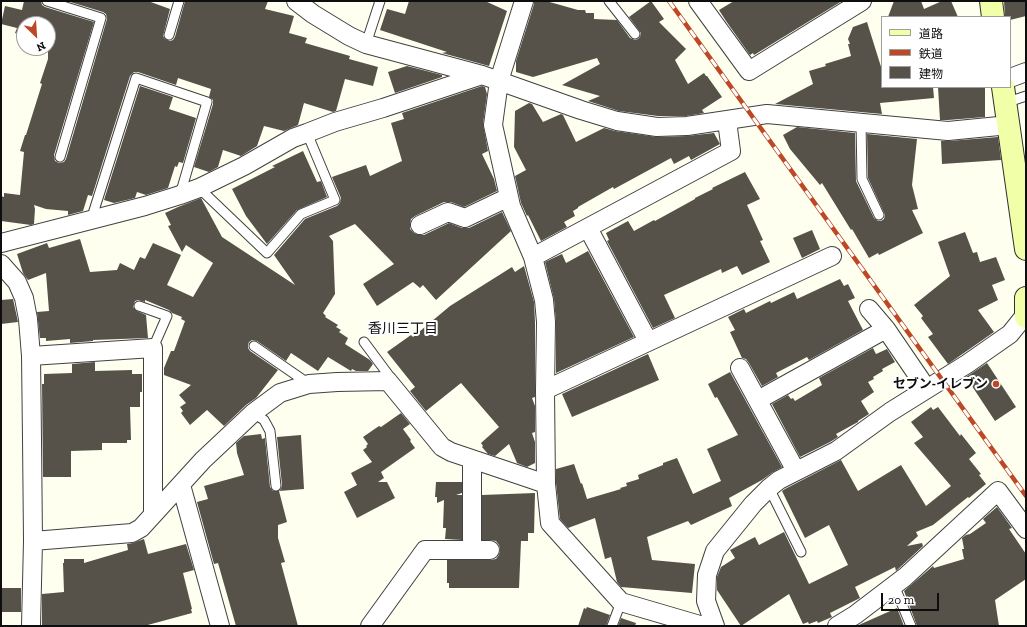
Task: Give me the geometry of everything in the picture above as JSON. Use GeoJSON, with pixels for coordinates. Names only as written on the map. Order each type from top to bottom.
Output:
{"type":"FeatureCollection","features":[{"type":"Feature","properties":{"kind":"street"},"geometry":{"type":"LineString","coordinates":[[296,1],[313,14],[349,36],[366,44],[482,75],[617,121],[657,127],[687,126],[767,114],[948,131],[1009,125]]}},
{"type":"Feature","properties":{"kind":"street"},"geometry":{"type":"LineString","coordinates":[[703,2],[749,71],[862,1]]}},
{"type":"Feature","properties":{"kind":"street"},"geometry":{"type":"LineString","coordinates":[[991,1],[993,16]]}},
{"type":"Feature","properties":{"kind":"street"},"geometry":{"type":"LineString","coordinates":[[522,2],[499,81],[493,125],[511,206],[533,257],[544,300],[546,322],[546,484],[550,523],[621,602],[703,626]]}},
{"type":"Feature","properties":{"kind":"street"},"geometry":{"type":"LineString","coordinates":[[1011,78],[1026,72]]}},
{"type":"Feature","properties":{"kind":"street"},"geometry":{"type":"LineString","coordinates":[[1,243],[145,206],[180,195],[200,188],[244,166],[293,138],[335,122],[383,108],[482,75]]}},
{"type":"Feature","properties":{"kind":"street"},"geometry":{"type":"LineString","coordinates":[[1004,95],[1026,249]]}},
{"type":"Feature","properties":{"kind":"street"},"geometry":{"type":"LineString","coordinates":[[533,257],[731,151],[727,121]]}},
{"type":"Feature","properties":{"kind":"street"},"geometry":{"type":"LineString","coordinates":[[420,226],[448,212],[465,218],[509,196]]}},
{"type":"Feature","properties":{"kind":"street"},"geometry":{"type":"LineString","coordinates":[[588,228],[648,341]]}},
{"type":"Feature","properties":{"kind":"street"},"geometry":{"type":"LineString","coordinates":[[545,390],[832,256]]}},
{"type":"Feature","properties":{"kind":"street"},"geometry":{"type":"LineString","coordinates":[[1,264],[17,282],[24,298],[28,319],[31,356],[33,541],[31,626]]}},
{"type":"Feature","properties":{"kind":"street"},"geometry":{"type":"LineString","coordinates":[[1026,298],[1026,317]]}},
{"type":"Feature","properties":{"kind":"street"},"geometry":{"type":"LineString","coordinates":[[869,309],[886,329],[926,390]]}},
{"type":"Feature","properties":{"kind":"street"},"geometry":{"type":"LineString","coordinates":[[715,626],[706,601],[707,575],[715,551],[753,504],[779,480],[836,451],[890,412],[967,364],[1010,334],[1026,314]]}},
{"type":"Feature","properties":{"kind":"street"},"geometry":{"type":"LineString","coordinates":[[758,400],[886,329]]}},
{"type":"Feature","properties":{"kind":"street"},"geometry":{"type":"LineString","coordinates":[[31,356],[153,348],[153,516]]}},
{"type":"Feature","properties":{"kind":"street"},"geometry":{"type":"LineString","coordinates":[[740,368],[796,471]]}},
{"type":"Feature","properties":{"kind":"street"},"geometry":{"type":"LineString","coordinates":[[33,541],[132,533],[142,528],[203,460],[253,413],[280,393],[308,384],[388,381],[442,447],[472,460],[546,484]]}},
{"type":"Feature","properties":{"kind":"street"},"geometry":{"type":"LineString","coordinates":[[472,460],[472,550]]}},
{"type":"Feature","properties":{"kind":"street"},"geometry":{"type":"LineString","coordinates":[[181,485],[220,626]]}},
{"type":"Feature","properties":{"kind":"street"},"geometry":{"type":"LineString","coordinates":[[837,626],[855,615],[894,585],[998,491],[1026,529]]}},
{"type":"Feature","properties":{"kind":"street"},"geometry":{"type":"LineString","coordinates":[[370,626],[425,550],[490,550]]}},
{"type":"Feature","properties":{"kind":"lane"},"geometry":{"type":"LineString","coordinates":[[48,1],[101,18],[60,156]]}},
{"type":"Feature","properties":{"kind":"lane"},"geometry":{"type":"LineString","coordinates":[[168,35],[179,1]]}},
{"type":"Feature","properties":{"kind":"lane"},"geometry":{"type":"LineString","coordinates":[[366,44],[380,1]]}},
{"type":"Feature","properties":{"kind":"lane"},"geometry":{"type":"LineString","coordinates":[[609,1],[635,34]]}},
{"type":"Feature","properties":{"kind":"lane"},"geometry":{"type":"LineString","coordinates":[[91,220],[136,78],[207,102],[180,195]]}},
{"type":"Feature","properties":{"kind":"lane"},"geometry":{"type":"LineString","coordinates":[[1004,95],[1026,96]]}},
{"type":"Feature","properties":{"kind":"lane"},"geometry":{"type":"LineString","coordinates":[[861,123],[862,179],[879,215]]}},
{"type":"Feature","properties":{"kind":"lane"},"geometry":{"type":"LineString","coordinates":[[200,188],[267,253],[301,214],[335,200],[307,133]]}},
{"type":"Feature","properties":{"kind":"lane"},"geometry":{"type":"LineString","coordinates":[[139,306],[167,316],[153,348]]}},
{"type":"Feature","properties":{"kind":"lane"},"geometry":{"type":"LineString","coordinates":[[364,342],[390,376],[388,381]]}},
{"type":"Feature","properties":{"kind":"lane"},"geometry":{"type":"LineString","coordinates":[[254,346],[308,384]]}},
{"type":"Feature","properties":{"kind":"lane"},"geometry":{"type":"LineString","coordinates":[[253,413],[264,420],[270,431],[276,486]]}},
{"type":"Feature","properties":{"kind":"lane"},"geometry":{"type":"LineString","coordinates":[[769,488],[801,552]]}},
{"type":"Feature","properties":{"kind":"lane"},"geometry":{"type":"LineString","coordinates":[[894,585],[911,626]]}},
{"type":"Feature","properties":{"kind":"lane"},"geometry":{"type":"LineString","coordinates":[[612,626],[621,602]]}},
{"type":"Feature","properties":{"kind":"building"},"geometry":{"type":"Polygon","coordinates":[[[24,1],[41,1],[42,5],[45,7],[94,22],[54,155],[55,161],[59,163],[64,162],[66,159],[107,19],[106,14],[103,12],[67,1],[148,1],[170,9],[163,36],[165,39],[170,41],[175,37],[185,1],[268,1],[265,9],[294,16],[289,33],[307,38],[305,43],[350,56],[349,59],[378,67],[373,86],[345,79],[336,111],[333,112],[304,103],[298,125],[284,131],[264,126],[257,146],[241,156],[223,150],[218,167],[209,172],[194,167],[213,104],[213,100],[209,97],[211,89],[178,78],[176,85],[134,72],[130,76],[92,196],[88,195],[83,211],[68,215],[68,211],[46,209],[34,205],[34,224],[31,225],[1,221],[1,196],[4,197],[4,193],[20,195],[24,152],[20,151],[42,84],[40,83],[48,56],[56,56],[56,16],[16,16],[16,28],[1,24],[5,6],[22,10],[24,1]]]}},
{"type":"Feature","properties":{"kind":"building"},"geometry":{"type":"Polygon","coordinates":[[[409,1],[485,1],[507,11],[489,66],[442,53],[447,52],[380,30],[387,9],[405,14],[409,1]]]}},
{"type":"Feature","properties":{"kind":"building"},"geometry":{"type":"Polygon","coordinates":[[[534,1],[546,1],[578,10],[585,10],[586,13],[594,13],[594,19],[617,20],[630,38],[635,40],[640,37],[641,33],[629,17],[651,1],[664,19],[659,22],[686,49],[675,60],[688,84],[704,73],[722,97],[702,110],[704,113],[686,116],[658,116],[619,111],[588,101],[600,96],[562,85],[600,64],[597,58],[533,77],[516,72],[516,61],[534,1]]]}},
{"type":"Feature","properties":{"kind":"building"},"geometry":{"type":"Polygon","coordinates":[[[734,1],[842,1],[754,55],[753,53],[750,55],[719,10],[734,1]]]}},
{"type":"Feature","properties":{"kind":"building"},"geometry":{"type":"Polygon","coordinates":[[[894,1],[921,1],[924,9],[942,1],[951,1],[958,16],[888,16],[894,1]]]}},
{"type":"Feature","properties":{"kind":"building"},"geometry":{"type":"Polygon","coordinates":[[[1004,1],[1026,1],[1026,16],[1011,20],[1011,16],[1005,16],[1004,1]]]}},
{"type":"Feature","properties":{"kind":"building"},"geometry":{"type":"Polygon","coordinates":[[[867,22],[881,67],[881,88],[933,88],[934,98],[880,103],[882,114],[775,104],[813,84],[809,71],[826,66],[825,64],[851,56],[848,39],[853,27],[867,22]]]}},
{"type":"Feature","properties":{"kind":"building"},"geometry":{"type":"Polygon","coordinates":[[[407,66],[442,75],[442,77],[395,93],[388,72],[407,66]]]}},
{"type":"Feature","properties":{"kind":"building"},"geometry":{"type":"Polygon","coordinates":[[[140,86],[173,97],[169,109],[196,118],[183,163],[179,162],[177,167],[175,166],[168,188],[146,195],[137,192],[135,198],[114,203],[104,200],[140,86]]]}},
{"type":"Feature","properties":{"kind":"building"},"geometry":{"type":"Polygon","coordinates":[[[482,86],[485,87],[487,94],[483,124],[488,151],[482,154],[494,179],[497,191],[464,207],[451,202],[444,202],[411,219],[410,229],[414,233],[424,235],[449,223],[462,228],[469,228],[502,212],[511,231],[436,300],[423,285],[420,288],[413,282],[377,306],[363,284],[394,264],[355,224],[329,236],[333,241],[335,294],[323,313],[326,316],[325,317],[338,325],[336,327],[341,330],[339,332],[348,338],[345,344],[370,360],[373,364],[368,371],[356,371],[352,369],[351,371],[328,357],[318,371],[291,353],[286,361],[257,341],[252,340],[248,345],[250,351],[278,370],[256,398],[246,405],[224,426],[207,410],[190,425],[181,413],[183,411],[180,407],[186,403],[179,395],[191,385],[164,375],[164,368],[171,351],[174,351],[185,321],[181,319],[182,317],[145,300],[145,302],[138,300],[135,301],[133,307],[137,311],[146,315],[148,338],[93,340],[70,343],[70,339],[46,341],[46,338],[40,338],[37,312],[49,311],[46,273],[28,280],[23,273],[17,254],[47,243],[49,248],[80,239],[90,272],[117,270],[120,263],[134,270],[140,257],[145,259],[153,243],[181,255],[167,285],[193,297],[213,263],[186,245],[182,252],[168,226],[171,225],[165,213],[201,198],[222,237],[295,285],[274,255],[305,219],[337,206],[340,203],[341,198],[332,177],[366,165],[370,176],[402,161],[391,123],[404,119],[402,113],[482,86]]]}},
{"type":"Feature","properties":{"kind":"building"},"geometry":{"type":"Polygon","coordinates":[[[938,88],[985,88],[985,117],[940,120],[938,88]]]}},
{"type":"Feature","properties":{"kind":"building"},"geometry":{"type":"Polygon","coordinates":[[[529,103],[532,104],[543,122],[561,114],[563,115],[576,142],[604,128],[657,137],[714,133],[720,144],[691,160],[689,156],[674,164],[671,158],[614,189],[613,187],[578,207],[573,211],[575,216],[564,222],[567,227],[541,241],[521,203],[515,176],[526,170],[514,147],[515,111],[529,103]]]}},
{"type":"Feature","properties":{"kind":"building"},"geometry":{"type":"Polygon","coordinates":[[[797,127],[855,133],[856,181],[874,218],[878,221],[884,219],[885,215],[868,178],[867,134],[917,139],[912,185],[918,209],[912,210],[923,233],[879,255],[878,253],[869,258],[822,183],[820,185],[790,149],[783,135],[797,127]]]}},
{"type":"Feature","properties":{"kind":"building"},"geometry":{"type":"Polygon","coordinates":[[[998,137],[1001,160],[942,164],[941,141],[998,137]]]}},
{"type":"Feature","properties":{"kind":"building"},"geometry":{"type":"Polygon","coordinates":[[[303,151],[317,182],[321,181],[327,197],[297,210],[267,244],[246,216],[232,189],[275,167],[272,166],[303,151]]]}},
{"type":"Feature","properties":{"kind":"building"},"geometry":{"type":"Polygon","coordinates":[[[745,172],[760,199],[747,205],[763,240],[760,241],[770,262],[742,275],[737,266],[722,273],[721,269],[664,295],[675,318],[653,328],[607,241],[609,240],[606,233],[628,221],[634,231],[695,199],[713,189],[712,188],[745,172]]]}},
{"type":"Feature","properties":{"kind":"building"},"geometry":{"type":"Polygon","coordinates":[[[812,230],[820,249],[802,258],[793,238],[812,230]]]}},
{"type":"Feature","properties":{"kind":"building"},"geometry":{"type":"Polygon","coordinates":[[[965,232],[973,253],[977,252],[980,262],[996,257],[1005,280],[992,285],[998,300],[978,310],[994,332],[948,364],[928,337],[933,334],[921,318],[923,316],[914,305],[950,276],[938,242],[965,232]]]}},
{"type":"Feature","properties":{"kind":"building"},"geometry":{"type":"Polygon","coordinates":[[[588,251],[634,337],[556,373],[556,322],[554,299],[545,262],[562,254],[566,263],[588,251]]]}},
{"type":"Feature","properties":{"kind":"building"},"geometry":{"type":"Polygon","coordinates":[[[524,266],[534,302],[535,322],[535,397],[532,398],[535,406],[535,432],[532,433],[535,442],[535,463],[527,467],[517,463],[509,444],[495,456],[488,454],[482,447],[483,446],[481,443],[499,427],[461,383],[426,411],[410,391],[415,387],[387,352],[411,335],[413,337],[450,306],[512,267],[515,272],[524,266]]]}},
{"type":"Feature","properties":{"kind":"building"},"geometry":{"type":"Polygon","coordinates":[[[840,279],[844,286],[848,284],[855,298],[848,301],[863,330],[809,360],[807,357],[776,373],[778,377],[762,386],[749,363],[746,359],[742,358],[730,332],[735,330],[728,317],[744,309],[746,313],[770,301],[771,303],[794,292],[797,299],[840,279]]]}},
{"type":"Feature","properties":{"kind":"building"},"geometry":{"type":"Polygon","coordinates":[[[13,299],[18,322],[1,324],[1,300],[13,299]]]}},
{"type":"Feature","properties":{"kind":"building"},"geometry":{"type":"Polygon","coordinates":[[[873,348],[876,354],[887,349],[895,362],[882,369],[883,371],[868,382],[874,392],[861,401],[869,414],[836,434],[838,437],[830,442],[800,457],[772,404],[788,395],[795,401],[822,385],[819,378],[873,348]]]}},
{"type":"Feature","properties":{"kind":"building"},"geometry":{"type":"Polygon","coordinates":[[[648,354],[659,380],[572,417],[562,394],[648,354]]]}},
{"type":"Feature","properties":{"kind":"building"},"geometry":{"type":"Polygon","coordinates":[[[95,362],[95,371],[132,370],[132,374],[142,374],[140,407],[130,407],[131,440],[127,440],[127,443],[102,443],[102,450],[71,451],[71,477],[43,477],[42,384],[44,384],[44,374],[72,373],[72,364],[95,362]]]}},
{"type":"Feature","properties":{"kind":"building"},"geometry":{"type":"Polygon","coordinates":[[[987,363],[1016,407],[995,421],[966,377],[987,363]]]}},
{"type":"Feature","properties":{"kind":"building"},"geometry":{"type":"Polygon","coordinates":[[[730,372],[782,467],[729,498],[732,506],[691,525],[688,521],[647,537],[652,560],[695,564],[692,593],[621,587],[617,582],[611,557],[605,559],[595,518],[568,528],[560,519],[556,469],[574,464],[587,499],[621,489],[620,488],[627,486],[626,483],[639,479],[638,475],[677,458],[693,494],[721,481],[707,449],[738,435],[708,384],[730,372]]]}},
{"type":"Feature","properties":{"kind":"building"},"geometry":{"type":"Polygon","coordinates":[[[931,407],[933,410],[938,407],[960,436],[961,434],[976,453],[969,459],[981,474],[979,475],[986,484],[933,525],[916,532],[918,536],[907,546],[922,543],[923,546],[896,571],[895,567],[855,587],[860,598],[830,613],[832,617],[818,623],[817,621],[809,624],[808,622],[803,624],[789,594],[741,626],[717,590],[717,577],[721,567],[735,558],[730,550],[755,537],[759,545],[784,532],[809,584],[848,565],[829,525],[805,538],[782,491],[785,489],[841,460],[858,491],[901,465],[926,506],[951,486],[914,443],[923,437],[911,422],[931,407]]]}},
{"type":"Feature","properties":{"kind":"building"},"geometry":{"type":"Polygon","coordinates":[[[401,413],[410,424],[403,429],[415,448],[381,472],[384,478],[378,482],[387,482],[395,498],[357,518],[344,492],[357,485],[351,473],[372,462],[363,450],[368,444],[363,437],[401,413]]]}},
{"type":"Feature","properties":{"kind":"building"},"geometry":{"type":"Polygon","coordinates":[[[261,434],[262,439],[265,438],[270,487],[273,491],[279,491],[287,522],[278,525],[278,538],[285,562],[281,563],[298,626],[236,626],[218,563],[214,564],[197,502],[208,499],[204,486],[244,475],[237,453],[236,443],[244,436],[261,434]]]}},
{"type":"Feature","properties":{"kind":"building"},"geometry":{"type":"Polygon","coordinates":[[[301,435],[304,489],[279,491],[282,485],[277,437],[301,435]]]}},
{"type":"Feature","properties":{"kind":"building"},"geometry":{"type":"Polygon","coordinates":[[[436,482],[462,482],[462,493],[456,495],[462,495],[462,540],[445,539],[446,528],[443,528],[444,500],[437,503],[437,497],[435,497],[436,482]]]}},
{"type":"Feature","properties":{"kind":"building"},"geometry":{"type":"Polygon","coordinates":[[[535,493],[534,533],[528,533],[528,541],[521,541],[519,588],[449,588],[449,583],[447,583],[447,560],[490,560],[496,559],[499,555],[499,545],[496,541],[482,540],[482,495],[535,493]]]}},
{"type":"Feature","properties":{"kind":"building"},"geometry":{"type":"Polygon","coordinates":[[[997,507],[1012,528],[1009,529],[1026,554],[1026,579],[995,600],[999,626],[917,626],[904,591],[933,566],[934,568],[964,559],[962,538],[986,523],[983,519],[997,507]]]}},
{"type":"Feature","properties":{"kind":"building"},"geometry":{"type":"Polygon","coordinates":[[[144,539],[148,554],[186,544],[194,570],[183,573],[192,613],[144,626],[42,626],[42,594],[64,592],[64,559],[84,559],[84,563],[128,550],[127,544],[144,539]]]}},
{"type":"Feature","properties":{"kind":"building"},"geometry":{"type":"Polygon","coordinates":[[[1,588],[21,588],[21,612],[1,612],[1,588]]]}},
{"type":"Feature","properties":{"kind":"building"},"geometry":{"type":"Polygon","coordinates":[[[587,607],[610,615],[606,626],[578,626],[584,608],[586,609],[587,607]]]}},
{"type":"Feature","properties":{"kind":"building"},"geometry":{"type":"Polygon","coordinates":[[[897,608],[904,626],[857,626],[861,624],[897,608]]]}},
{"type":"Feature","properties":{"kind":"building"},"geometry":{"type":"Polygon","coordinates":[[[621,618],[636,623],[635,626],[618,626],[621,618]]]}},
{"type":"Feature","properties":{"kind":"railway"},"geometry":{"type":"LineString","coordinates":[[669,1],[1026,496]]}},
{"type":"Feature","properties":{"kind":"place","name":"セブン-イレブン"},"geometry":{"type":"Point","coordinates":[996,384]}},
{"type":"Feature","properties":{"kind":"district","name":"香川三丁目"},"geometry":{"type":"Point","coordinates":[403,329]}}]}
